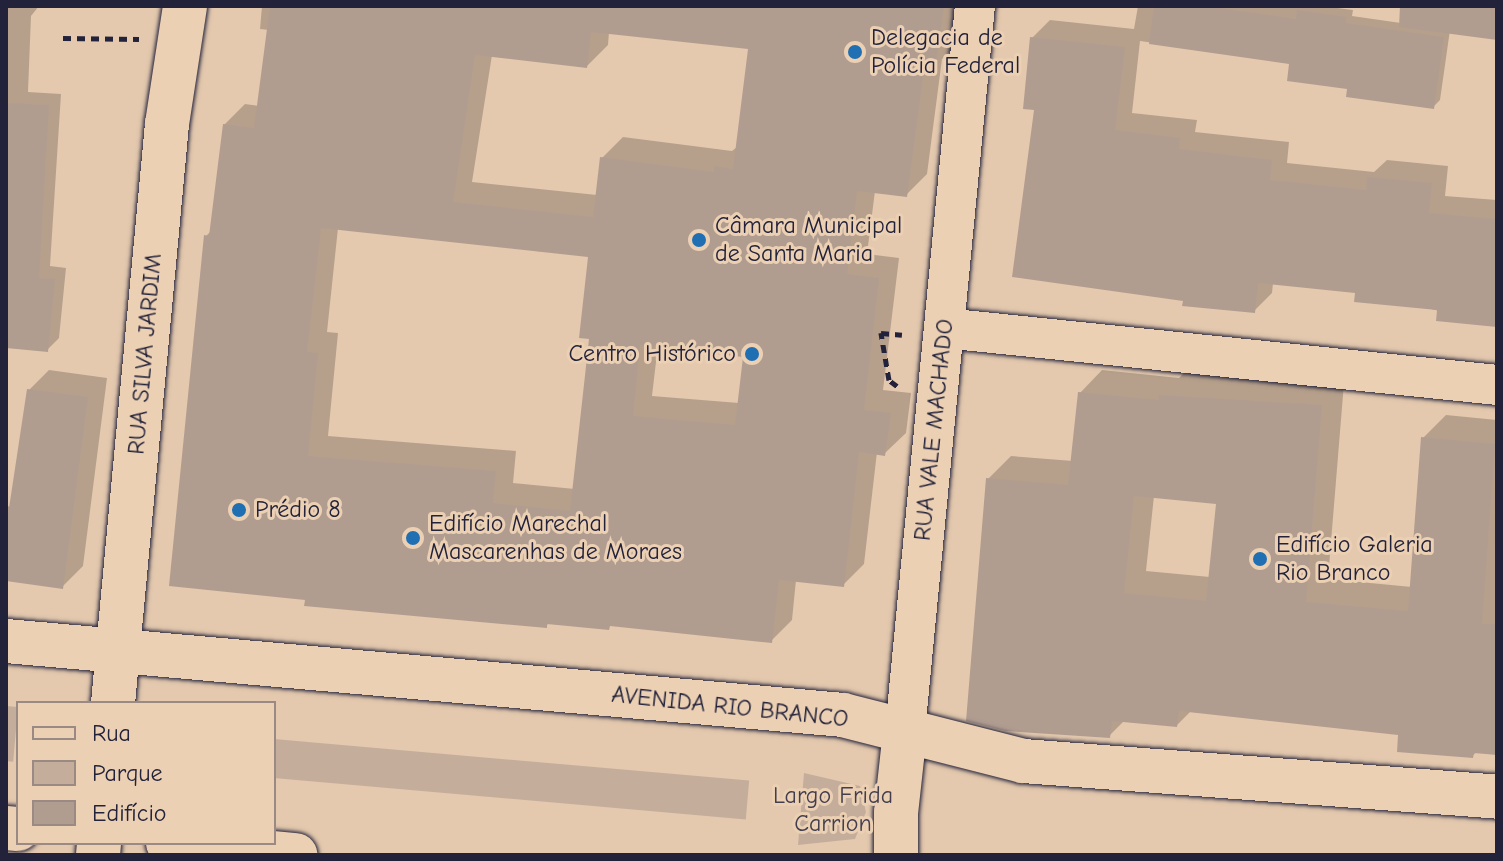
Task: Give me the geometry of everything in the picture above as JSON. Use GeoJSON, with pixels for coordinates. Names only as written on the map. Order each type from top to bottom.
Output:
{"type":"FeatureCollection","features":[{"type":"Feature","properties":{"kind":"street","name":"RUA SILVA JARDIM"},"geometry":{"type":"LineString","coordinates":[[113,701],[167,124],[185,6]]}},
{"type":"Feature","properties":{"kind":"street","name":"RUA VALE MACHADO"},"geometry":{"type":"LineString","coordinates":[[896,855],[896,813],[975,6]]}},
{"type":"Feature","properties":{"kind":"street"},"geometry":{"type":"LineString","coordinates":[[944,328],[1497,385]]}},
{"type":"Feature","properties":{"kind":"street","name":"AVENIDA RIO BRANCO"},"geometry":{"type":"LineString","coordinates":[[6,641],[843,715],[1023,761],[1497,797]]}},
{"type":"Feature","properties":{"kind":"street"},"geometry":{"type":"LineString","coordinates":[[189,845],[295,855]]}},
{"type":"Feature","properties":{"kind":"path"},"geometry":{"type":"LineString","coordinates":[[63,38],[149,39]]}},
{"type":"Feature","properties":{"kind":"path"},"geometry":{"type":"LineString","coordinates":[[881,333],[889,380],[901,389]]}},
{"type":"Feature","properties":{"kind":"green space"},"geometry":{"type":"Polygon","coordinates":[[[6,706],[16,707],[13,762],[6,761],[6,706]]]}},
{"type":"Feature","properties":{"kind":"green space"},"geometry":{"type":"Polygon","coordinates":[[[276,739],[749,781],[746,819],[276,778],[276,739]]]}},
{"type":"Feature","properties":{"kind":"green space","name":"Largo Frida Carrion"},"geometry":{"type":"Polygon","coordinates":[[[804,773],[860,786],[866,812],[855,839],[798,845],[804,773]]]}},
{"type":"Feature","properties":{"kind":"building"},"geometry":{"type":"Polygon","coordinates":[[[270,6],[944,6],[935,70],[924,69],[907,197],[857,191],[847,274],[879,278],[864,410],[891,413],[885,456],[859,452],[844,587],[779,580],[772,643],[610,626],[609,630],[547,624],[547,628],[304,606],[305,600],[169,586],[204,235],[209,236],[223,124],[254,128],[270,6]],[[591,32],[587,68],[475,55],[453,202],[593,217],[600,157],[714,172],[714,166],[733,169],[748,49],[591,32]],[[321,228],[307,352],[318,353],[308,456],[496,471],[493,503],[570,511],[589,339],[579,338],[588,257],[321,228]],[[640,345],[633,416],[735,425],[743,357],[640,345]]]}},
{"type":"Feature","properties":{"kind":"building"},"geometry":{"type":"Polygon","coordinates":[[[1154,6],[1205,6],[1296,19],[1297,10],[1346,17],[1346,23],[1444,37],[1434,109],[1346,97],[1347,89],[1287,81],[1289,64],[1149,44],[1154,6]]]}},
{"type":"Feature","properties":{"kind":"building"},"geometry":{"type":"Polygon","coordinates":[[[1400,6],[1497,6],[1497,40],[1399,27],[1400,6]]]}},
{"type":"Feature","properties":{"kind":"building"},"geometry":{"type":"Polygon","coordinates":[[[1030,37],[1125,47],[1115,130],[1180,138],[1179,149],[1272,160],[1270,180],[1366,190],[1367,177],[1432,183],[1429,213],[1497,219],[1497,327],[1436,321],[1437,310],[1354,302],[1355,293],[1258,283],[1255,313],[1182,306],[1183,301],[1012,277],[1034,110],[1023,109],[1030,37]]]}},
{"type":"Feature","properties":{"kind":"building"},"geometry":{"type":"Polygon","coordinates":[[[6,103],[49,105],[39,278],[55,279],[48,352],[6,348],[6,103]]]}},
{"type":"Feature","properties":{"kind":"building"},"geometry":{"type":"Polygon","coordinates":[[[27,389],[88,397],[63,589],[6,581],[6,528],[27,389]]]}},
{"type":"Feature","properties":{"kind":"building"},"geometry":{"type":"Polygon","coordinates":[[[1078,392],[1159,400],[1159,395],[1322,405],[1306,602],[1408,611],[1421,437],[1495,444],[1482,624],[1497,624],[1497,755],[1474,753],[1473,758],[1397,752],[1398,735],[1179,711],[1177,727],[1112,721],[1110,738],[1006,731],[966,721],[986,478],[1068,485],[1078,392]],[[1134,496],[1124,593],[1206,601],[1216,504],[1134,496]]]}},
{"type":"Feature","properties":{"kind":"place","name":"Delegacia de Polícia Federal"},"geometry":{"type":"Point","coordinates":[855,52]}},
{"type":"Feature","properties":{"kind":"place","name":"Câmara Municipal de Santa Maria"},"geometry":{"type":"Point","coordinates":[699,240]}},
{"type":"Feature","properties":{"kind":"place","name":"Centro Histórico"},"geometry":{"type":"Point","coordinates":[752,354]}},
{"type":"Feature","properties":{"kind":"place","name":"Prédio 8"},"geometry":{"type":"Point","coordinates":[239,510]}},
{"type":"Feature","properties":{"kind":"place","name":"Edifício Marechal Mascarenhas de Moraes"},"geometry":{"type":"Point","coordinates":[413,538]}},
{"type":"Feature","properties":{"kind":"place","name":"Edifício Galeria Rio Branco"},"geometry":{"type":"Point","coordinates":[1260,559]}}]}
